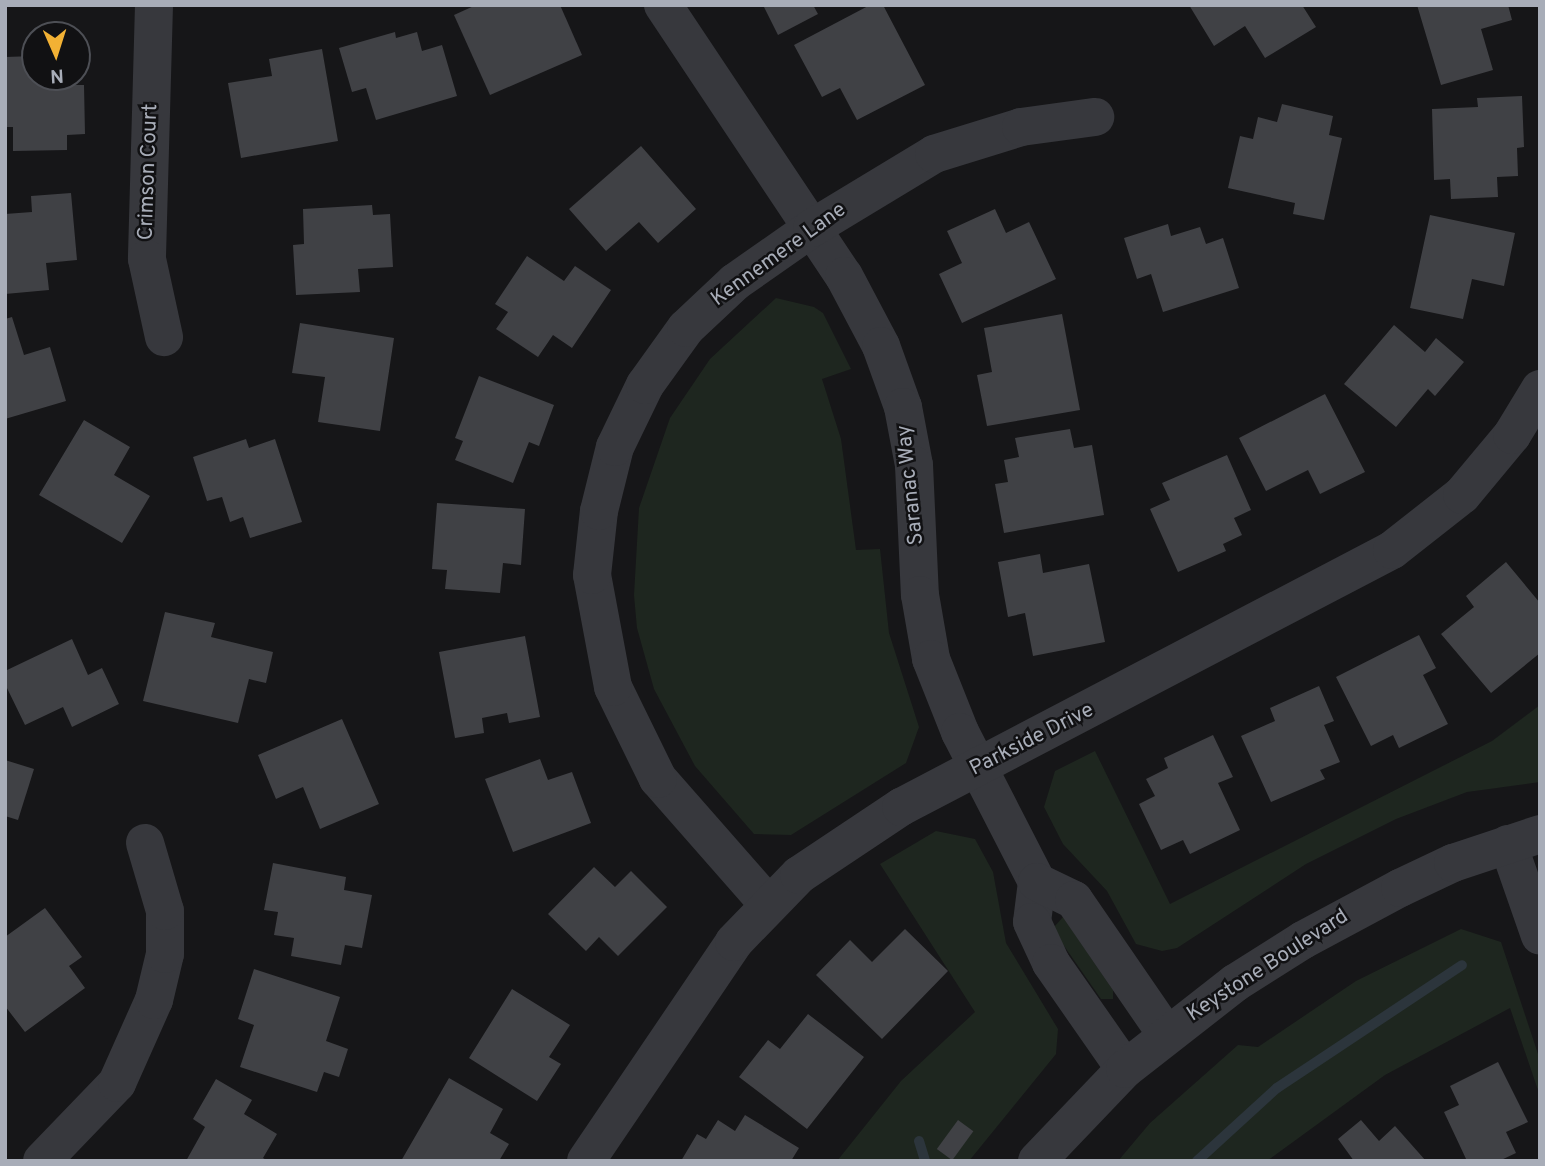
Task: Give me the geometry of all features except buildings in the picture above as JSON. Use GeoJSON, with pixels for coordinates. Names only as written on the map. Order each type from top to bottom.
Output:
{"type":"FeatureCollection","features":[{"type":"Feature","properties":{"kind":"street","name":"Crimson Court"},"geometry":{"type":"LineString","coordinates":[[154,5],[147,259],[164,337]]}},
{"type":"Feature","properties":{"kind":"street","name":"Saranac Way"},"geometry":{"type":"LineString","coordinates":[[663,5],[866,314],[903,407],[914,465],[920,595],[931,659],[978,769],[1037,883]]}},
{"type":"Feature","properties":{"kind":"street","name":"Kennemere Lane"},"geometry":{"type":"LineString","coordinates":[[768,904],[682,811],[625,718],[599,629],[592,575],[594,542],[615,447],[645,385],[709,305],[812,229],[934,154],[1021,127],[1094,117]]}},
{"type":"Feature","properties":{"kind":"street","name":"Parkside Drive"},"geometry":{"type":"LineString","coordinates":[[586,1161],[706,980],[768,904],[799,874],[864,827],[1392,550],[1462,495],[1512,435],[1540,389]]}},
{"type":"Feature","properties":{"kind":"street"},"geometry":{"type":"LineString","coordinates":[[1524,839],[1540,936]]}},
{"type":"Feature","properties":{"kind":"street","name":"Keystone Boulevard"},"geometry":{"type":"LineString","coordinates":[[1037,1161],[1125,1069],[1166,1034],[1236,984],[1350,912],[1453,863],[1524,839]]}},
{"type":"Feature","properties":{"kind":"street"},"geometry":{"type":"LineString","coordinates":[[42,1161],[117,1083],[154,1000],[165,954],[165,911],[145,843]]}},
{"type":"Feature","properties":{"kind":"street"},"geometry":{"type":"LineString","coordinates":[[1125,1069],[1051,963],[1032,922],[1037,883],[1074,900],[1166,1034]]}},
{"type":"Feature","properties":{"kind":"shaded area"},"geometry":{"type":"Polygon","coordinates":[[[776,298],[814,307],[823,313],[851,369],[822,379],[841,439],[856,550],[880,549],[889,633],[919,727],[906,763],[791,835],[754,834],[695,766],[654,689],[637,628],[634,595],[639,508],[670,418],[710,359],[776,298]]]}},
{"type":"Feature","properties":{"kind":"shaded area"},"geometry":{"type":"Polygon","coordinates":[[[1540,705],[1540,782],[1467,792],[1396,819],[1306,864],[1177,948],[1162,951],[1136,944],[1107,891],[1063,844],[1044,807],[1055,771],[1095,751],[1170,904],[1492,741],[1540,705]]]}},
{"type":"Feature","properties":{"kind":"shaded area"},"geometry":{"type":"Polygon","coordinates":[[[936,831],[975,839],[993,872],[1006,943],[1058,1029],[1056,1054],[969,1161],[837,1161],[901,1081],[975,1012],[880,864],[936,831]]]}},
{"type":"Feature","properties":{"kind":"shaded area"},"geometry":{"type":"Polygon","coordinates":[[[1063,917],[1113,990],[1113,999],[1101,999],[1062,943],[1054,927],[1063,917]]]}},
{"type":"Feature","properties":{"kind":"shaded area"},"geometry":{"type":"Polygon","coordinates":[[[1461,929],[1501,942],[1540,1060],[1540,1096],[1510,1008],[1385,1075],[1267,1161],[1118,1161],[1150,1123],[1238,1045],[1258,1047],[1356,981],[1461,929]]]}},
{"type":"Feature","properties":{"kind":"waterway"},"geometry":{"type":"LineString","coordinates":[[1197,1161],[1277,1088],[1462,965]]}},
{"type":"Feature","properties":{"kind":"waterway"},"geometry":{"type":"LineString","coordinates":[[919,1141],[925,1161]]}}]}
